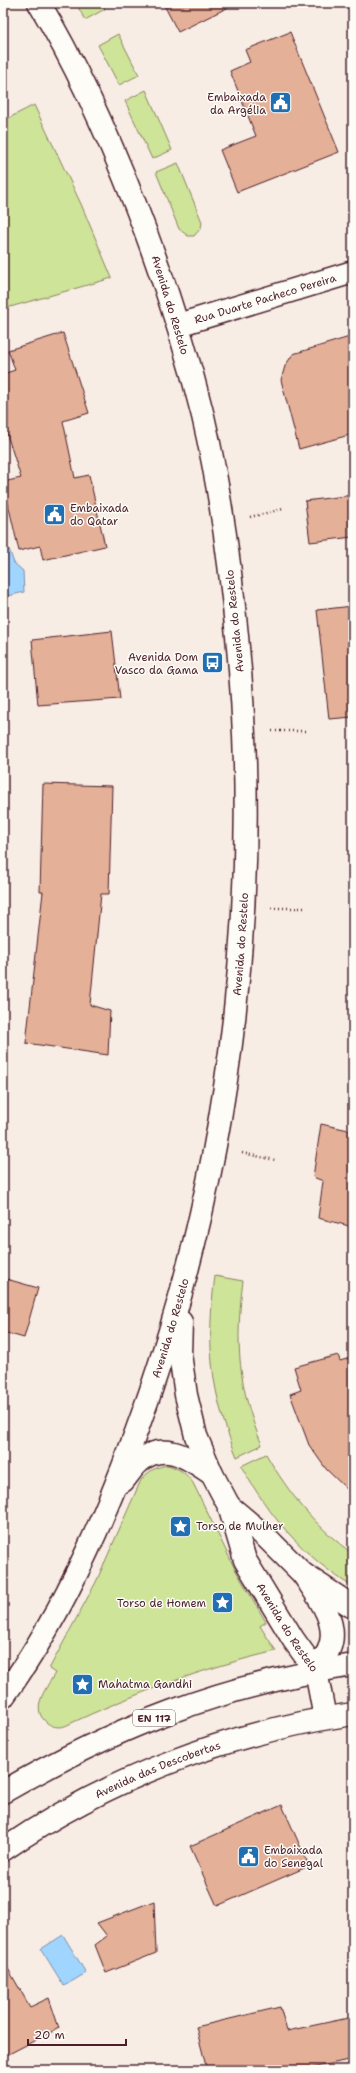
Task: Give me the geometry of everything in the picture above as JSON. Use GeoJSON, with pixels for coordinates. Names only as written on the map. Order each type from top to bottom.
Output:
{"type":"FeatureCollection","features":[{"type":"Feature","properties":{"kind":"street","name":"Avenida do Restelo"},"geometry":{"type":"LineString","coordinates":[[39,3],[86,90],[122,169],[153,251],[178,325],[203,416],[220,501],[232,586],[240,672],[245,758],[246,844],[242,930],[234,1016],[223,1101],[181,1311],[180,1354],[186,1395],[196,1436],[212,1474],[229,1506],[245,1560],[293,1639],[316,1671],[329,1649],[331,1630],[326,1610],[303,1574]]}},
{"type":"Feature","properties":{"kind":"street","name":"Rua Duarte Pacheco Pereira"},"geometry":{"type":"LineString","coordinates":[[178,325],[353,272]]}},
{"type":"Feature","properties":{"kind":"street","name":"Avenida do Restelo"},"geometry":{"type":"LineString","coordinates":[[3,1697],[25,1667],[39,1643],[76,1572],[110,1498],[140,1424],[188,1270]]}},
{"type":"Feature","properties":{"kind":"street","name":"Avenida do Restelo"},"geometry":{"type":"LineString","coordinates":[[110,1498],[139,1461],[153,1453],[168,1452],[184,1455],[212,1474]]}},
{"type":"Feature","properties":{"kind":"street","name":"Avenida do Restelo"},"geometry":{"type":"LineString","coordinates":[[229,1506],[266,1537],[303,1574],[353,1608]]}},
{"type":"Feature","properties":{"kind":"street","name":"EN 117"},"geometry":{"type":"LineString","coordinates":[[3,1792],[62,1758],[122,1730],[186,1705],[250,1686],[316,1671],[353,1665]]}},
{"type":"Feature","properties":{"kind":"street"},"geometry":{"type":"LineString","coordinates":[[316,1671],[325,1718],[353,1714]]}},
{"type":"Feature","properties":{"kind":"street","name":"Avenida das Descobertas"},"geometry":{"type":"LineString","coordinates":[[3,1850],[28,1833],[84,1801],[142,1774],[201,1751],[263,1731],[325,1718]]}},
{"type":"Feature","properties":{"kind":"path"},"geometry":{"type":"LineString","coordinates":[[248,518],[283,510]]}},
{"type":"Feature","properties":{"kind":"path"},"geometry":{"type":"LineString","coordinates":[[269,731],[306,731]]}},
{"type":"Feature","properties":{"kind":"path"},"geometry":{"type":"LineString","coordinates":[[268,908],[305,908]]}},
{"type":"Feature","properties":{"kind":"path"},"geometry":{"type":"LineString","coordinates":[[239,1152],[275,1160]]}},
{"type":"Feature","properties":{"kind":"green space"},"geometry":{"type":"Polygon","coordinates":[[[76,3],[102,3],[105,9],[85,20],[76,3]]]}},
{"type":"Feature","properties":{"kind":"green space"},"geometry":{"type":"Polygon","coordinates":[[[118,34],[139,75],[119,85],[98,45],[118,34]]]}},
{"type":"Feature","properties":{"kind":"green space"},"geometry":{"type":"Polygon","coordinates":[[[146,90],[172,150],[152,159],[125,101],[146,90]]]}},
{"type":"Feature","properties":{"kind":"green space"},"geometry":{"type":"Polygon","coordinates":[[[34,105],[81,204],[112,278],[3,309],[3,121],[34,105]]]}},
{"type":"Feature","properties":{"kind":"green space"},"geometry":{"type":"Polygon","coordinates":[[[178,163],[202,222],[201,228],[194,236],[188,236],[179,229],[156,172],[178,163]]]}},
{"type":"Feature","properties":{"kind":"green space"},"geometry":{"type":"Polygon","coordinates":[[[215,1276],[243,1281],[239,1325],[240,1364],[248,1404],[262,1445],[237,1457],[221,1411],[212,1368],[211,1324],[215,1276]]]}},
{"type":"Feature","properties":{"kind":"green space"},"geometry":{"type":"Polygon","coordinates":[[[266,1454],[284,1483],[304,1509],[327,1533],[353,1554],[353,1587],[335,1575],[303,1549],[263,1502],[241,1466],[266,1454]]]}},
{"type":"Feature","properties":{"kind":"green space"},"geometry":{"type":"Polygon","coordinates":[[[168,1465],[182,1472],[193,1483],[235,1569],[266,1622],[260,1626],[276,1651],[222,1665],[169,1683],[116,1703],[65,1726],[52,1726],[45,1721],[39,1709],[45,1690],[55,1673],[49,1669],[96,1582],[141,1480],[153,1470],[168,1465]]]}},
{"type":"Feature","properties":{"kind":"water"},"geometry":{"type":"Polygon","coordinates":[[[9,549],[14,563],[23,571],[24,592],[8,596],[3,579],[3,551],[9,549]]]}},
{"type":"Feature","properties":{"kind":"water"},"geometry":{"type":"Polygon","coordinates":[[[63,1935],[86,1973],[64,1986],[41,1949],[63,1935]]]}},
{"type":"Feature","properties":{"kind":"building"},"geometry":{"type":"Polygon","coordinates":[[[163,3],[237,3],[178,32],[163,3]]]}},
{"type":"Feature","properties":{"kind":"building","name":"Embaixada da Argélia"},"geometry":{"type":"Polygon","coordinates":[[[290,32],[339,152],[237,192],[220,150],[256,136],[230,71],[250,62],[245,50],[290,32]]]}},
{"type":"Feature","properties":{"kind":"building"},"geometry":{"type":"Polygon","coordinates":[[[63,333],[89,413],[63,421],[75,478],[89,475],[105,546],[43,560],[40,546],[19,551],[3,482],[21,478],[3,422],[3,374],[15,370],[8,350],[63,333]]]}},
{"type":"Feature","properties":{"kind":"building"},"geometry":{"type":"Polygon","coordinates":[[[353,336],[353,434],[299,449],[281,380],[285,366],[293,354],[353,336]]]}},
{"type":"Feature","properties":{"kind":"building"},"geometry":{"type":"Polygon","coordinates":[[[353,495],[353,537],[310,542],[305,501],[353,495]]]}},
{"type":"Feature","properties":{"kind":"building"},"geometry":{"type":"Polygon","coordinates":[[[353,606],[353,717],[329,719],[317,610],[353,606]]]}},
{"type":"Feature","properties":{"kind":"building"},"geometry":{"type":"Polygon","coordinates":[[[112,631],[120,699],[38,705],[32,640],[112,631]]]}},
{"type":"Feature","properties":{"kind":"building"},"geometry":{"type":"Polygon","coordinates":[[[43,784],[112,786],[109,894],[101,894],[90,1005],[110,1011],[108,1055],[26,1043],[43,892],[40,892],[43,784]]]}},
{"type":"Feature","properties":{"kind":"building"},"geometry":{"type":"Polygon","coordinates":[[[321,1124],[353,1131],[353,1227],[318,1218],[323,1181],[313,1177],[321,1124]]]}},
{"type":"Feature","properties":{"kind":"building"},"geometry":{"type":"Polygon","coordinates":[[[3,1278],[38,1288],[24,1338],[3,1332],[3,1278]]]}},
{"type":"Feature","properties":{"kind":"building"},"geometry":{"type":"Polygon","coordinates":[[[338,1355],[340,1361],[353,1357],[353,1495],[326,1469],[309,1445],[290,1394],[301,1390],[294,1367],[338,1355]]]}},
{"type":"Feature","properties":{"kind":"building","name":"Embaixada do Senegal"},"geometry":{"type":"Polygon","coordinates":[[[282,1805],[309,1866],[217,1906],[190,1846],[282,1805]]]}},
{"type":"Feature","properties":{"kind":"building"},"geometry":{"type":"Polygon","coordinates":[[[154,1901],[156,1953],[106,1973],[95,1945],[107,1936],[97,1923],[154,1901]]]}},
{"type":"Feature","properties":{"kind":"building"},"geometry":{"type":"Polygon","coordinates":[[[3,1960],[30,2007],[49,1998],[59,2028],[3,2057],[3,1960]]]}},
{"type":"Feature","properties":{"kind":"building"},"geometry":{"type":"Polygon","coordinates":[[[280,2007],[287,2031],[353,2017],[353,2059],[302,2070],[207,2070],[196,2027],[280,2007]]]}},
{"type":"Feature","properties":{"kind":"place","name":"Embaixada da Argélia"},"geometry":{"type":"Point","coordinates":[281,103]}},
{"type":"Feature","properties":{"kind":"place","name":"Embaixada do Qatar"},"geometry":{"type":"Point","coordinates":[55,514]}},
{"type":"Feature","properties":{"kind":"place","name":"Avenida Dom Vasco da Gama"},"geometry":{"type":"Point","coordinates":[213,663]}},
{"type":"Feature","properties":{"kind":"place","name":"Torso de Mulher"},"geometry":{"type":"Point","coordinates":[181,1526]}},
{"type":"Feature","properties":{"kind":"place","name":"Torso de Homem"},"geometry":{"type":"Point","coordinates":[222,1603]}},
{"type":"Feature","properties":{"kind":"place","name":"Mahatma Gandhi"},"geometry":{"type":"Point","coordinates":[82,1684]}},
{"type":"Feature","properties":{"kind":"place","name":"Embaixada do Senegal"},"geometry":{"type":"Point","coordinates":[249,1856]}}]}
